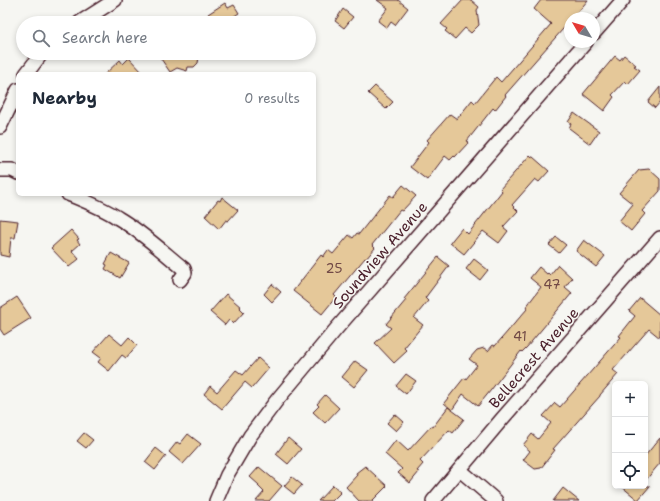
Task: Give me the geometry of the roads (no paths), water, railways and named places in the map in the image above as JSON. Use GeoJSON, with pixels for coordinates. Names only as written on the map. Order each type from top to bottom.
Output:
{"type":"FeatureCollection","features":[{"type":"Feature","properties":{"kind":"street"},"geometry":{"type":"LineString","coordinates":[[89,16],[115,0]]}},
{"type":"Feature","properties":{"kind":"street"},"geometry":{"type":"LineString","coordinates":[[600,26],[623,0]]}},
{"type":"Feature","properties":{"kind":"street","name":"Soundview Avenue"},"geometry":{"type":"LineString","coordinates":[[216,501],[227,475],[250,436],[277,400],[337,328],[581,48]]}},
{"type":"Feature","properties":{"kind":"street"},"geometry":{"type":"LineString","coordinates":[[28,72],[37,60]]}},
{"type":"Feature","properties":{"kind":"street"},"geometry":{"type":"LineString","coordinates":[[0,127],[16,94]]}},
{"type":"Feature","properties":{"kind":"street"},"geometry":{"type":"LineString","coordinates":[[0,170],[12,170],[16,172]]}},
{"type":"Feature","properties":{"kind":"street"},"geometry":{"type":"LineString","coordinates":[[73,196],[90,203],[118,218],[139,232],[184,269],[185,273],[180,280]]}},
{"type":"Feature","properties":{"kind":"street","name":"Bellecrest Avenue"},"geometry":{"type":"LineString","coordinates":[[433,501],[660,238]]}},
{"type":"Feature","properties":{"kind":"street"},"geometry":{"type":"LineString","coordinates":[[460,470],[496,501]]}}]}
